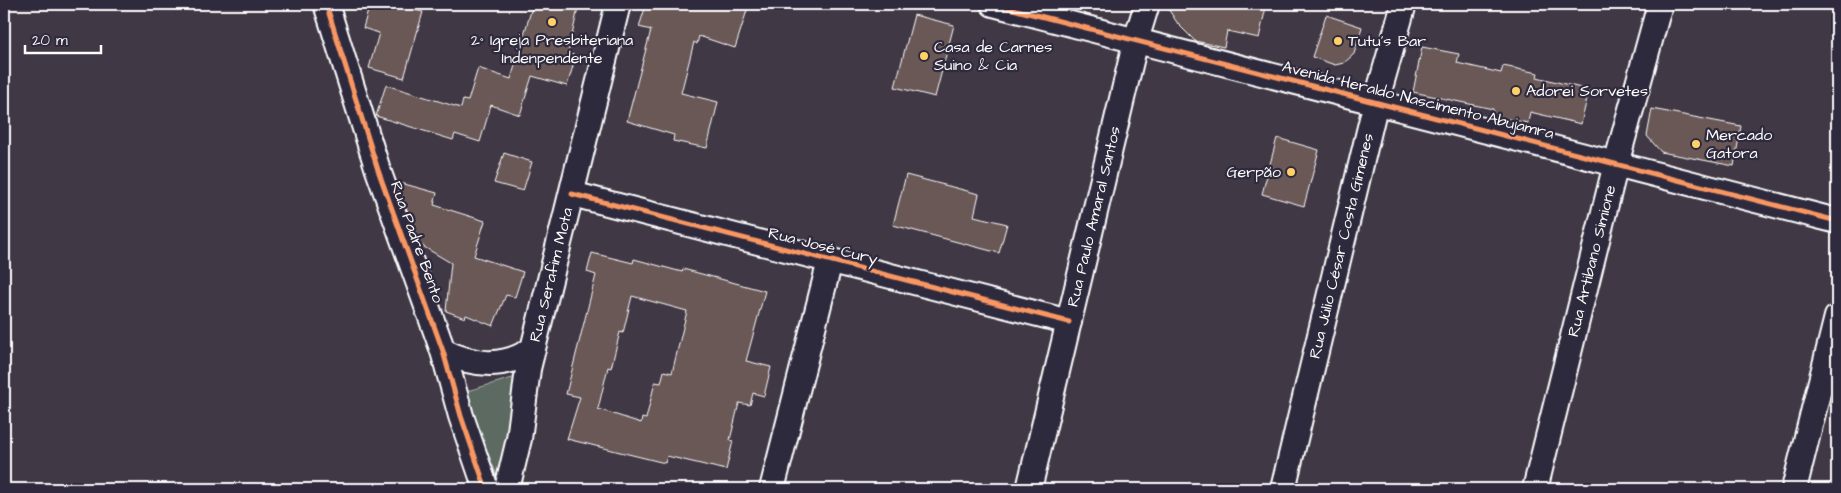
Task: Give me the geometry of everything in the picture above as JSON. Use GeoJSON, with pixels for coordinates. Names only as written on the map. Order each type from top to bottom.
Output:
{"type":"FeatureCollection","features":[{"type":"Feature","properties":{"kind":"street","name":"Rua Padre Bento"},"geometry":{"type":"LineString","coordinates":[[326,4],[378,170],[443,351],[461,416],[486,489]]}},
{"type":"Feature","properties":{"kind":"street","name":"Rua Serafim Mota"},"geometry":{"type":"LineString","coordinates":[[507,489],[519,439],[528,370],[618,4]]}},
{"type":"Feature","properties":{"kind":"street","name":"Avenida Heraldo Nascimento Abujamra"},"geometry":{"type":"LineString","coordinates":[[993,4],[1837,221]]}},
{"type":"Feature","properties":{"kind":"street","name":"Rua Paulo Amaral Santos"},"geometry":{"type":"LineString","coordinates":[[1028,489],[1136,40],[1147,4]]}},
{"type":"Feature","properties":{"kind":"street","name":"Rua Júlio César Costa Gimenes"},"geometry":{"type":"LineString","coordinates":[[1283,489],[1376,102],[1404,4]]}},
{"type":"Feature","properties":{"kind":"street","name":"Rua Artibano Simione"},"geometry":{"type":"LineString","coordinates":[[1535,489],[1616,164],[1660,4]]}},
{"type":"Feature","properties":{"kind":"street","name":"Rua José Cury"},"geometry":{"type":"LineString","coordinates":[[572,194],[1069,322]]}},
{"type":"Feature","properties":{"kind":"street"},"geometry":{"type":"LineString","coordinates":[[772,489],[830,260]]}},
{"type":"Feature","properties":{"kind":"street"},"geometry":{"type":"LineString","coordinates":[[1794,489],[1837,317]]}},
{"type":"Feature","properties":{"kind":"street"},"geometry":{"type":"LineString","coordinates":[[443,351],[467,361],[489,363],[513,360],[533,349]]}},
{"type":"Feature","properties":{"kind":"green space"},"geometry":{"type":"Polygon","coordinates":[[[516,377],[520,379],[499,479],[460,393],[516,377]]]}},
{"type":"Feature","properties":{"kind":"building"},"geometry":{"type":"Polygon","coordinates":[[[370,4],[390,4],[423,12],[404,78],[369,68],[379,33],[363,28],[370,4]]]}},
{"type":"Feature","properties":{"kind":"building"},"geometry":{"type":"Polygon","coordinates":[[[533,4],[579,4],[568,53],[576,56],[567,86],[532,76],[520,115],[491,105],[480,142],[455,134],[453,140],[376,116],[386,85],[461,108],[463,100],[468,101],[478,68],[511,79],[533,4]]]}},
{"type":"Feature","properties":{"kind":"building"},"geometry":{"type":"Polygon","coordinates":[[[665,4],[749,4],[735,48],[699,36],[697,44],[694,42],[681,93],[718,102],[707,148],[673,141],[674,135],[627,121],[651,30],[639,27],[646,5],[663,10],[665,4]]]}},
{"type":"Feature","properties":{"kind":"building"},"geometry":{"type":"Polygon","coordinates":[[[1165,4],[1254,4],[1266,7],[1259,38],[1227,31],[1224,47],[1195,41],[1178,24],[1165,4]]]}},
{"type":"Feature","properties":{"kind":"building","name":"Casa de Carnes Suino & Cia"},"geometry":{"type":"Polygon","coordinates":[[[914,15],[954,25],[935,97],[895,87],[914,15]]]}},
{"type":"Feature","properties":{"kind":"building","name":"Tutu's Bar"},"geometry":{"type":"Polygon","coordinates":[[[1326,15],[1362,27],[1354,54],[1344,63],[1335,65],[1312,57],[1326,15]]]}},
{"type":"Feature","properties":{"kind":"building"},"geometry":{"type":"Polygon","coordinates":[[[1422,47],[1459,54],[1457,63],[1501,73],[1503,66],[1538,73],[1537,77],[1589,90],[1581,124],[1530,112],[1528,123],[1493,116],[1493,109],[1413,92],[1422,47]]]}},
{"type":"Feature","properties":{"kind":"building","name":"Mercado Gatora"},"geometry":{"type":"Polygon","coordinates":[[[1652,109],[1741,126],[1734,166],[1661,152],[1647,136],[1652,109]]]}},
{"type":"Feature","properties":{"kind":"building","name":"Gerpão"},"geometry":{"type":"Polygon","coordinates":[[[1277,138],[1319,150],[1304,206],[1262,194],[1277,138]]]}},
{"type":"Feature","properties":{"kind":"building"},"geometry":{"type":"Polygon","coordinates":[[[504,153],[532,162],[523,191],[494,183],[504,153]]]}},
{"type":"Feature","properties":{"kind":"building"},"geometry":{"type":"Polygon","coordinates":[[[906,175],[979,194],[974,216],[1007,224],[999,253],[893,225],[906,175]]]}},
{"type":"Feature","properties":{"kind":"building"},"geometry":{"type":"Polygon","coordinates":[[[397,182],[437,193],[434,205],[485,221],[474,256],[523,272],[515,297],[506,295],[493,326],[466,315],[465,318],[446,311],[451,263],[419,244],[397,182]]]}},
{"type":"Feature","properties":{"kind":"building"},"geometry":{"type":"Polygon","coordinates":[[[592,253],[633,263],[634,259],[682,272],[683,269],[765,291],[746,361],[771,367],[764,396],[753,393],[750,405],[739,403],[730,440],[733,441],[726,470],[667,456],[665,463],[567,439],[580,397],[566,394],[596,275],[587,272],[592,253]],[[632,296],[623,333],[620,332],[611,368],[608,367],[598,409],[641,423],[642,418],[646,419],[655,382],[661,383],[664,371],[672,373],[687,311],[632,296]]]}},
{"type":"Feature","properties":{"kind":"cycle path"},"geometry":{"type":"LineString","coordinates":[[326,4],[378,170],[443,351],[461,416],[486,489]]}},
{"type":"Feature","properties":{"kind":"cycle path"},"geometry":{"type":"LineString","coordinates":[[993,4],[1837,221]]}},
{"type":"Feature","properties":{"kind":"cycle path"},"geometry":{"type":"LineString","coordinates":[[572,194],[1069,322]]}},
{"type":"Feature","properties":{"kind":"place","name":"2° Igreja Presbiteriana Indenpendente"},"geometry":{"type":"Point","coordinates":[552,22]}},
{"type":"Feature","properties":{"kind":"place","name":"Tutu's Bar"},"geometry":{"type":"Point","coordinates":[1338,41]}},
{"type":"Feature","properties":{"kind":"place","name":"Casa de Carnes Suino & Cia"},"geometry":{"type":"Point","coordinates":[924,56]}},
{"type":"Feature","properties":{"kind":"place","name":"Adorei Sorvetes"},"geometry":{"type":"Point","coordinates":[1516,91]}},
{"type":"Feature","properties":{"kind":"place","name":"Mercado Gatora"},"geometry":{"type":"Point","coordinates":[1696,144]}},
{"type":"Feature","properties":{"kind":"place","name":"Gerpão"},"geometry":{"type":"Point","coordinates":[1291,172]}}]}
